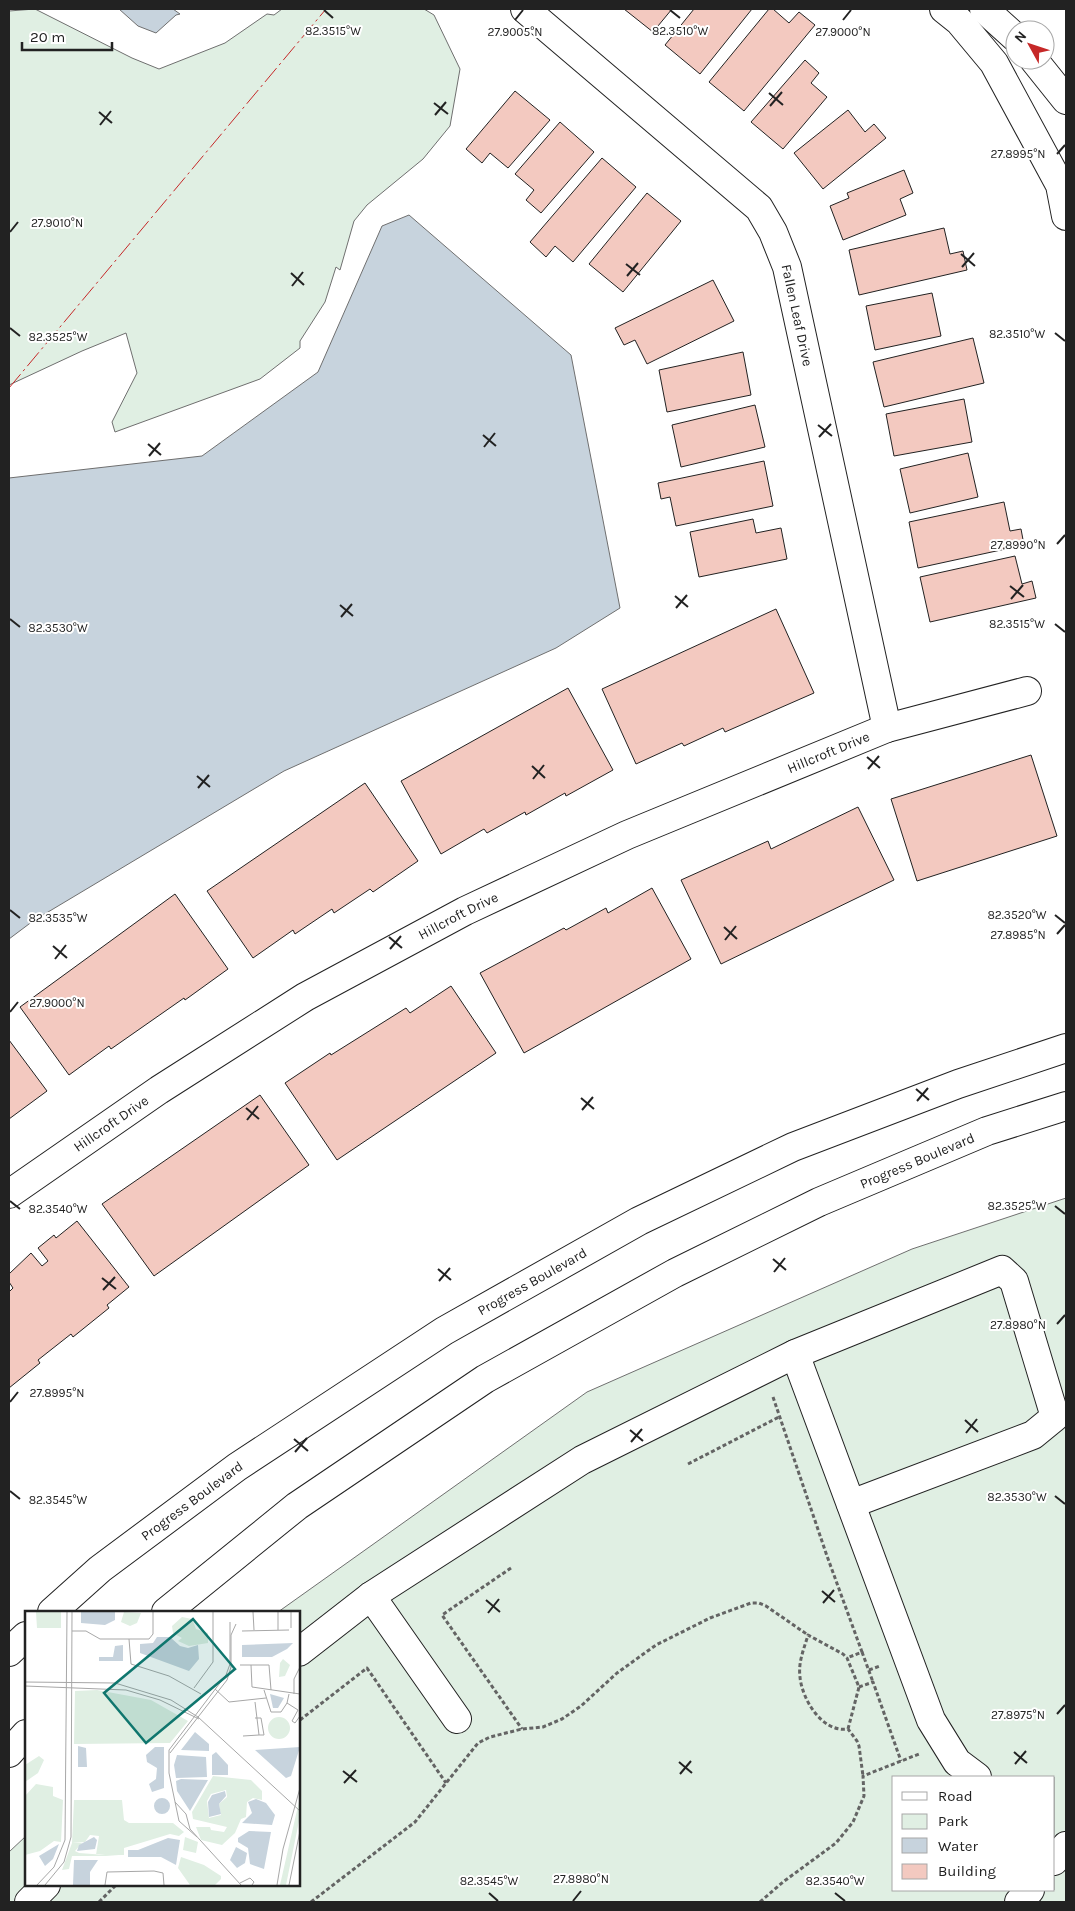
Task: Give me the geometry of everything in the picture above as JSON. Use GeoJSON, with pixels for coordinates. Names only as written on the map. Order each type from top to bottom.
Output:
{"type":"FeatureCollection","features":[{"type":"Feature","properties":{"kind":"street","name":"Fallen Leaf Drive"},"geometry":{"type":"LineString","coordinates":[[525,9],[759,208],[773,232],[787,266],[887,728]]}},
{"type":"Feature","properties":{"kind":"street"},"geometry":{"type":"LineString","coordinates":[[944,9],[959,21],[994,63],[1060,185],[1066,216]]}},
{"type":"Feature","properties":{"kind":"street"},"geometry":{"type":"LineString","coordinates":[[984,9],[1005,28]]}},
{"type":"Feature","properties":{"kind":"street"},"geometry":{"type":"LineString","coordinates":[[1042,70],[1066,100]]}},
{"type":"Feature","properties":{"kind":"street","name":"Hillcroft Drive"},"geometry":{"type":"LineString","coordinates":[[9,1194],[159,1090],[305,997],[465,911],[627,835],[887,728],[1026,691]]}},
{"type":"Feature","properties":{"kind":"street","name":"Progress Boulevard"},"geometry":{"type":"LineString","coordinates":[[53,1611],[100,1569],[237,1467],[444,1331],[639,1220],[793,1147],[958,1084],[1066,1048]]}},
{"type":"Feature","properties":{"kind":"street","name":"Progress Boulevard"},"geometry":{"type":"LineString","coordinates":[[167,1611],[297,1506],[493,1374],[675,1273],[819,1202],[987,1131],[1066,1106]]}},
{"type":"Feature","properties":{"kind":"street"},"geometry":{"type":"LineString","coordinates":[[300,1651],[371,1596],[582,1460],[795,1354],[1002,1270],[1014,1281],[1055,1417],[1033,1435],[851,1504]]}},
{"type":"Feature","properties":{"kind":"street"},"geometry":{"type":"LineString","coordinates":[[795,1354],[931,1720],[957,1762],[977,1776]]}},
{"type":"Feature","properties":{"kind":"street"},"geometry":{"type":"LineString","coordinates":[[371,1596],[457,1719]]}},
{"type":"Feature","properties":{"kind":"street"},"geometry":{"type":"LineString","coordinates":[[9,1652],[25,1637]]}},
{"type":"Feature","properties":{"kind":"street"},"geometry":{"type":"LineString","coordinates":[[9,1753],[25,1735]]}},
{"type":"Feature","properties":{"kind":"street"},"geometry":{"type":"LineString","coordinates":[[1055,1837],[1066,1846],[1055,1860]]}},
{"type":"Feature","properties":{"kind":"street"},"geometry":{"type":"LineString","coordinates":[[29,1902],[45,1886]]}},
{"type":"Feature","properties":{"kind":"street"},"geometry":{"type":"LineString","coordinates":[[1019,1902],[1029,1891]]}},
{"type":"Feature","properties":{"kind":"path"},"geometry":{"type":"LineString","coordinates":[[806,1383],[773,1397],[902,1762]]}},
{"type":"Feature","properties":{"kind":"path"},"geometry":{"type":"LineString","coordinates":[[688,1464],[779,1417]]}},
{"type":"Feature","properties":{"kind":"path"},"geometry":{"type":"LineString","coordinates":[[511,1568],[442,1614],[522,1729]]}},
{"type":"Feature","properties":{"kind":"path"},"geometry":{"type":"LineString","coordinates":[[311,1902],[415,1822],[478,1743],[490,1737],[522,1729],[543,1727],[562,1719],[581,1706],[617,1672],[656,1645],[710,1618],[751,1603],[759,1603],[766,1606],[808,1635],[847,1658],[859,1687],[848,1729]]}},
{"type":"Feature","properties":{"kind":"path"},"geometry":{"type":"LineString","coordinates":[[808,1635],[800,1661],[800,1677],[804,1691],[820,1719],[841,1730],[848,1729]]}},
{"type":"Feature","properties":{"kind":"path"},"geometry":{"type":"LineString","coordinates":[[847,1658],[862,1652]]}},
{"type":"Feature","properties":{"kind":"path"},"geometry":{"type":"LineString","coordinates":[[300,1720],[367,1668],[446,1783]]}},
{"type":"Feature","properties":{"kind":"path"},"geometry":{"type":"LineString","coordinates":[[859,1687],[873,1682]]}},
{"type":"Feature","properties":{"kind":"path"},"geometry":{"type":"LineString","coordinates":[[760,1902],[783,1882],[836,1843],[853,1822],[864,1796],[863,1776],[857,1741],[848,1729]]}},
{"type":"Feature","properties":{"kind":"path"},"geometry":{"type":"LineString","coordinates":[[863,1776],[921,1754]]}},
{"type":"Feature","properties":{"kind":"path"},"geometry":{"type":"LineString","coordinates":[[98,1902],[115,1886]]}},
{"type":"Feature","properties":{"kind":"green space"},"geometry":{"type":"Polygon","coordinates":[[[35,9],[132,58],[159,69],[225,43],[267,14],[274,15],[282,9],[424,9],[434,15],[460,69],[450,126],[423,159],[367,205],[354,221],[340,270],[336,267],[325,302],[300,341],[300,348],[260,379],[115,432],[112,422],[137,373],[126,333],[9,385],[9,11],[35,9]]]}},
{"type":"Feature","properties":{"kind":"green space"},"geometry":{"type":"Polygon","coordinates":[[[1066,1198],[1066,1902],[9,1902],[9,1852],[25,1837],[25,1886],[300,1886],[300,1611],[279,1611],[587,1392],[912,1249],[1066,1198]]]}},
{"type":"Feature","properties":{"kind":"water"},"geometry":{"type":"Polygon","coordinates":[[[119,9],[173,9],[180,14],[176,15],[156,33],[138,26],[119,9]]]}},
{"type":"Feature","properties":{"kind":"water"},"geometry":{"type":"Polygon","coordinates":[[[409,215],[571,355],[620,608],[556,648],[284,771],[33,921],[9,939],[9,478],[202,456],[318,372],[382,226],[409,215]]]}},
{"type":"Feature","properties":{"kind":"building"},"geometry":{"type":"Polygon","coordinates":[[[624,9],[672,9],[653,32],[624,9]]]}},
{"type":"Feature","properties":{"kind":"building"},"geometry":{"type":"Polygon","coordinates":[[[694,9],[752,9],[700,74],[665,45],[694,9]]]}},
{"type":"Feature","properties":{"kind":"building"},"geometry":{"type":"Polygon","coordinates":[[[769,9],[773,9],[789,23],[799,12],[815,25],[744,111],[709,82],[769,9]]]}},
{"type":"Feature","properties":{"kind":"building"},"geometry":{"type":"Polygon","coordinates":[[[805,60],[819,73],[811,83],[827,97],[783,149],[751,122],[805,60]]]}},
{"type":"Feature","properties":{"kind":"building"},"geometry":{"type":"Polygon","coordinates":[[[515,91],[550,120],[508,168],[490,153],[482,163],[466,149],[515,91]]]}},
{"type":"Feature","properties":{"kind":"building"},"geometry":{"type":"Polygon","coordinates":[[[848,110],[865,132],[874,124],[886,138],[823,189],[794,153],[848,110]]]}},
{"type":"Feature","properties":{"kind":"building"},"geometry":{"type":"Polygon","coordinates":[[[560,122],[594,152],[541,213],[526,200],[534,190],[515,174],[560,122]]]}},
{"type":"Feature","properties":{"kind":"building"},"geometry":{"type":"Polygon","coordinates":[[[602,158],[636,187],[573,262],[555,246],[546,257],[530,242],[602,158]]]}},
{"type":"Feature","properties":{"kind":"building"},"geometry":{"type":"Polygon","coordinates":[[[904,170],[913,193],[900,199],[906,215],[843,240],[830,206],[849,198],[847,193],[904,170]]]}},
{"type":"Feature","properties":{"kind":"building"},"geometry":{"type":"Polygon","coordinates":[[[647,193],[681,221],[623,292],[589,264],[647,193]]]}},
{"type":"Feature","properties":{"kind":"building"},"geometry":{"type":"Polygon","coordinates":[[[944,228],[950,254],[963,251],[967,270],[859,295],[849,250],[944,228]]]}},
{"type":"Feature","properties":{"kind":"building"},"geometry":{"type":"Polygon","coordinates":[[[713,280],[734,321],[647,364],[635,340],[624,345],[615,328],[713,280]]]}},
{"type":"Feature","properties":{"kind":"building"},"geometry":{"type":"Polygon","coordinates":[[[932,293],[941,336],[875,350],[866,306],[932,293]]]}},
{"type":"Feature","properties":{"kind":"building"},"geometry":{"type":"Polygon","coordinates":[[[973,338],[984,383],[884,407],[873,362],[973,338]]]}},
{"type":"Feature","properties":{"kind":"building"},"geometry":{"type":"Polygon","coordinates":[[[743,352],[751,395],[667,412],[659,370],[743,352]]]}},
{"type":"Feature","properties":{"kind":"building"},"geometry":{"type":"Polygon","coordinates":[[[964,399],[972,442],[894,456],[886,414],[964,399]]]}},
{"type":"Feature","properties":{"kind":"building"},"geometry":{"type":"Polygon","coordinates":[[[755,405],[765,447],[681,467],[672,425],[755,405]]]}},
{"type":"Feature","properties":{"kind":"building"},"geometry":{"type":"Polygon","coordinates":[[[968,453],[978,497],[910,513],[900,469],[968,453]]]}},
{"type":"Feature","properties":{"kind":"building"},"geometry":{"type":"Polygon","coordinates":[[[764,461],[773,506],[676,526],[670,497],[661,499],[658,483],[764,461]]]}},
{"type":"Feature","properties":{"kind":"building"},"geometry":{"type":"Polygon","coordinates":[[[1004,502],[1010,531],[1021,529],[1024,545],[918,568],[909,522],[1004,502]]]}},
{"type":"Feature","properties":{"kind":"building"},"geometry":{"type":"Polygon","coordinates":[[[753,519],[756,533],[781,528],[787,559],[699,577],[690,532],[753,519]]]}},
{"type":"Feature","properties":{"kind":"building"},"geometry":{"type":"Polygon","coordinates":[[[1015,556],[1022,584],[1032,581],[1036,598],[930,622],[920,577],[1015,556]]]}},
{"type":"Feature","properties":{"kind":"building"},"geometry":{"type":"Polygon","coordinates":[[[776,609],[814,693],[725,732],[723,728],[684,746],[682,743],[636,764],[602,689],[776,609]]]}},
{"type":"Feature","properties":{"kind":"building"},"geometry":{"type":"Polygon","coordinates":[[[568,688],[613,770],[566,796],[565,793],[526,815],[525,812],[487,833],[484,829],[441,854],[401,781],[568,688]]]}},
{"type":"Feature","properties":{"kind":"building"},"geometry":{"type":"Polygon","coordinates":[[[1031,755],[1057,836],[917,881],[891,799],[1031,755]]]}},
{"type":"Feature","properties":{"kind":"building"},"geometry":{"type":"Polygon","coordinates":[[[365,783],[418,861],[373,892],[370,889],[334,913],[332,909],[295,934],[293,930],[253,958],[207,891],[365,783]]]}},
{"type":"Feature","properties":{"kind":"building"},"geometry":{"type":"Polygon","coordinates":[[[858,807],[894,880],[721,964],[681,880],[768,841],[771,849],[858,807]]]}},
{"type":"Feature","properties":{"kind":"building"},"geometry":{"type":"Polygon","coordinates":[[[652,888],[691,959],[524,1053],[480,973],[564,928],[566,930],[606,908],[608,913],[652,888]]]}},
{"type":"Feature","properties":{"kind":"building"},"geometry":{"type":"Polygon","coordinates":[[[175,894],[228,969],[111,1049],[109,1046],[69,1075],[20,1007],[175,894]]]}},
{"type":"Feature","properties":{"kind":"building"},"geometry":{"type":"Polygon","coordinates":[[[451,986],[496,1053],[337,1160],[285,1083],[330,1053],[331,1055],[406,1008],[410,1013],[451,986]]]}},
{"type":"Feature","properties":{"kind":"building"},"geometry":{"type":"Polygon","coordinates":[[[9,1040],[47,1091],[9,1119],[9,1040]]]}},
{"type":"Feature","properties":{"kind":"building"},"geometry":{"type":"Polygon","coordinates":[[[260,1095],[309,1165],[154,1276],[102,1204],[260,1095]]]}},
{"type":"Feature","properties":{"kind":"building"},"geometry":{"type":"Polygon","coordinates":[[[77,1221],[129,1287],[107,1305],[109,1308],[73,1337],[71,1334],[38,1360],[40,1363],[9,1388],[9,1292],[13,1288],[9,1282],[9,1274],[31,1253],[42,1266],[48,1261],[38,1248],[54,1235],[56,1238],[77,1221]]]}},
{"type":"Feature","properties":{"kind":"power"},"geometry":{"type":"LineString","coordinates":[[9,388],[326,9]]}}]}
